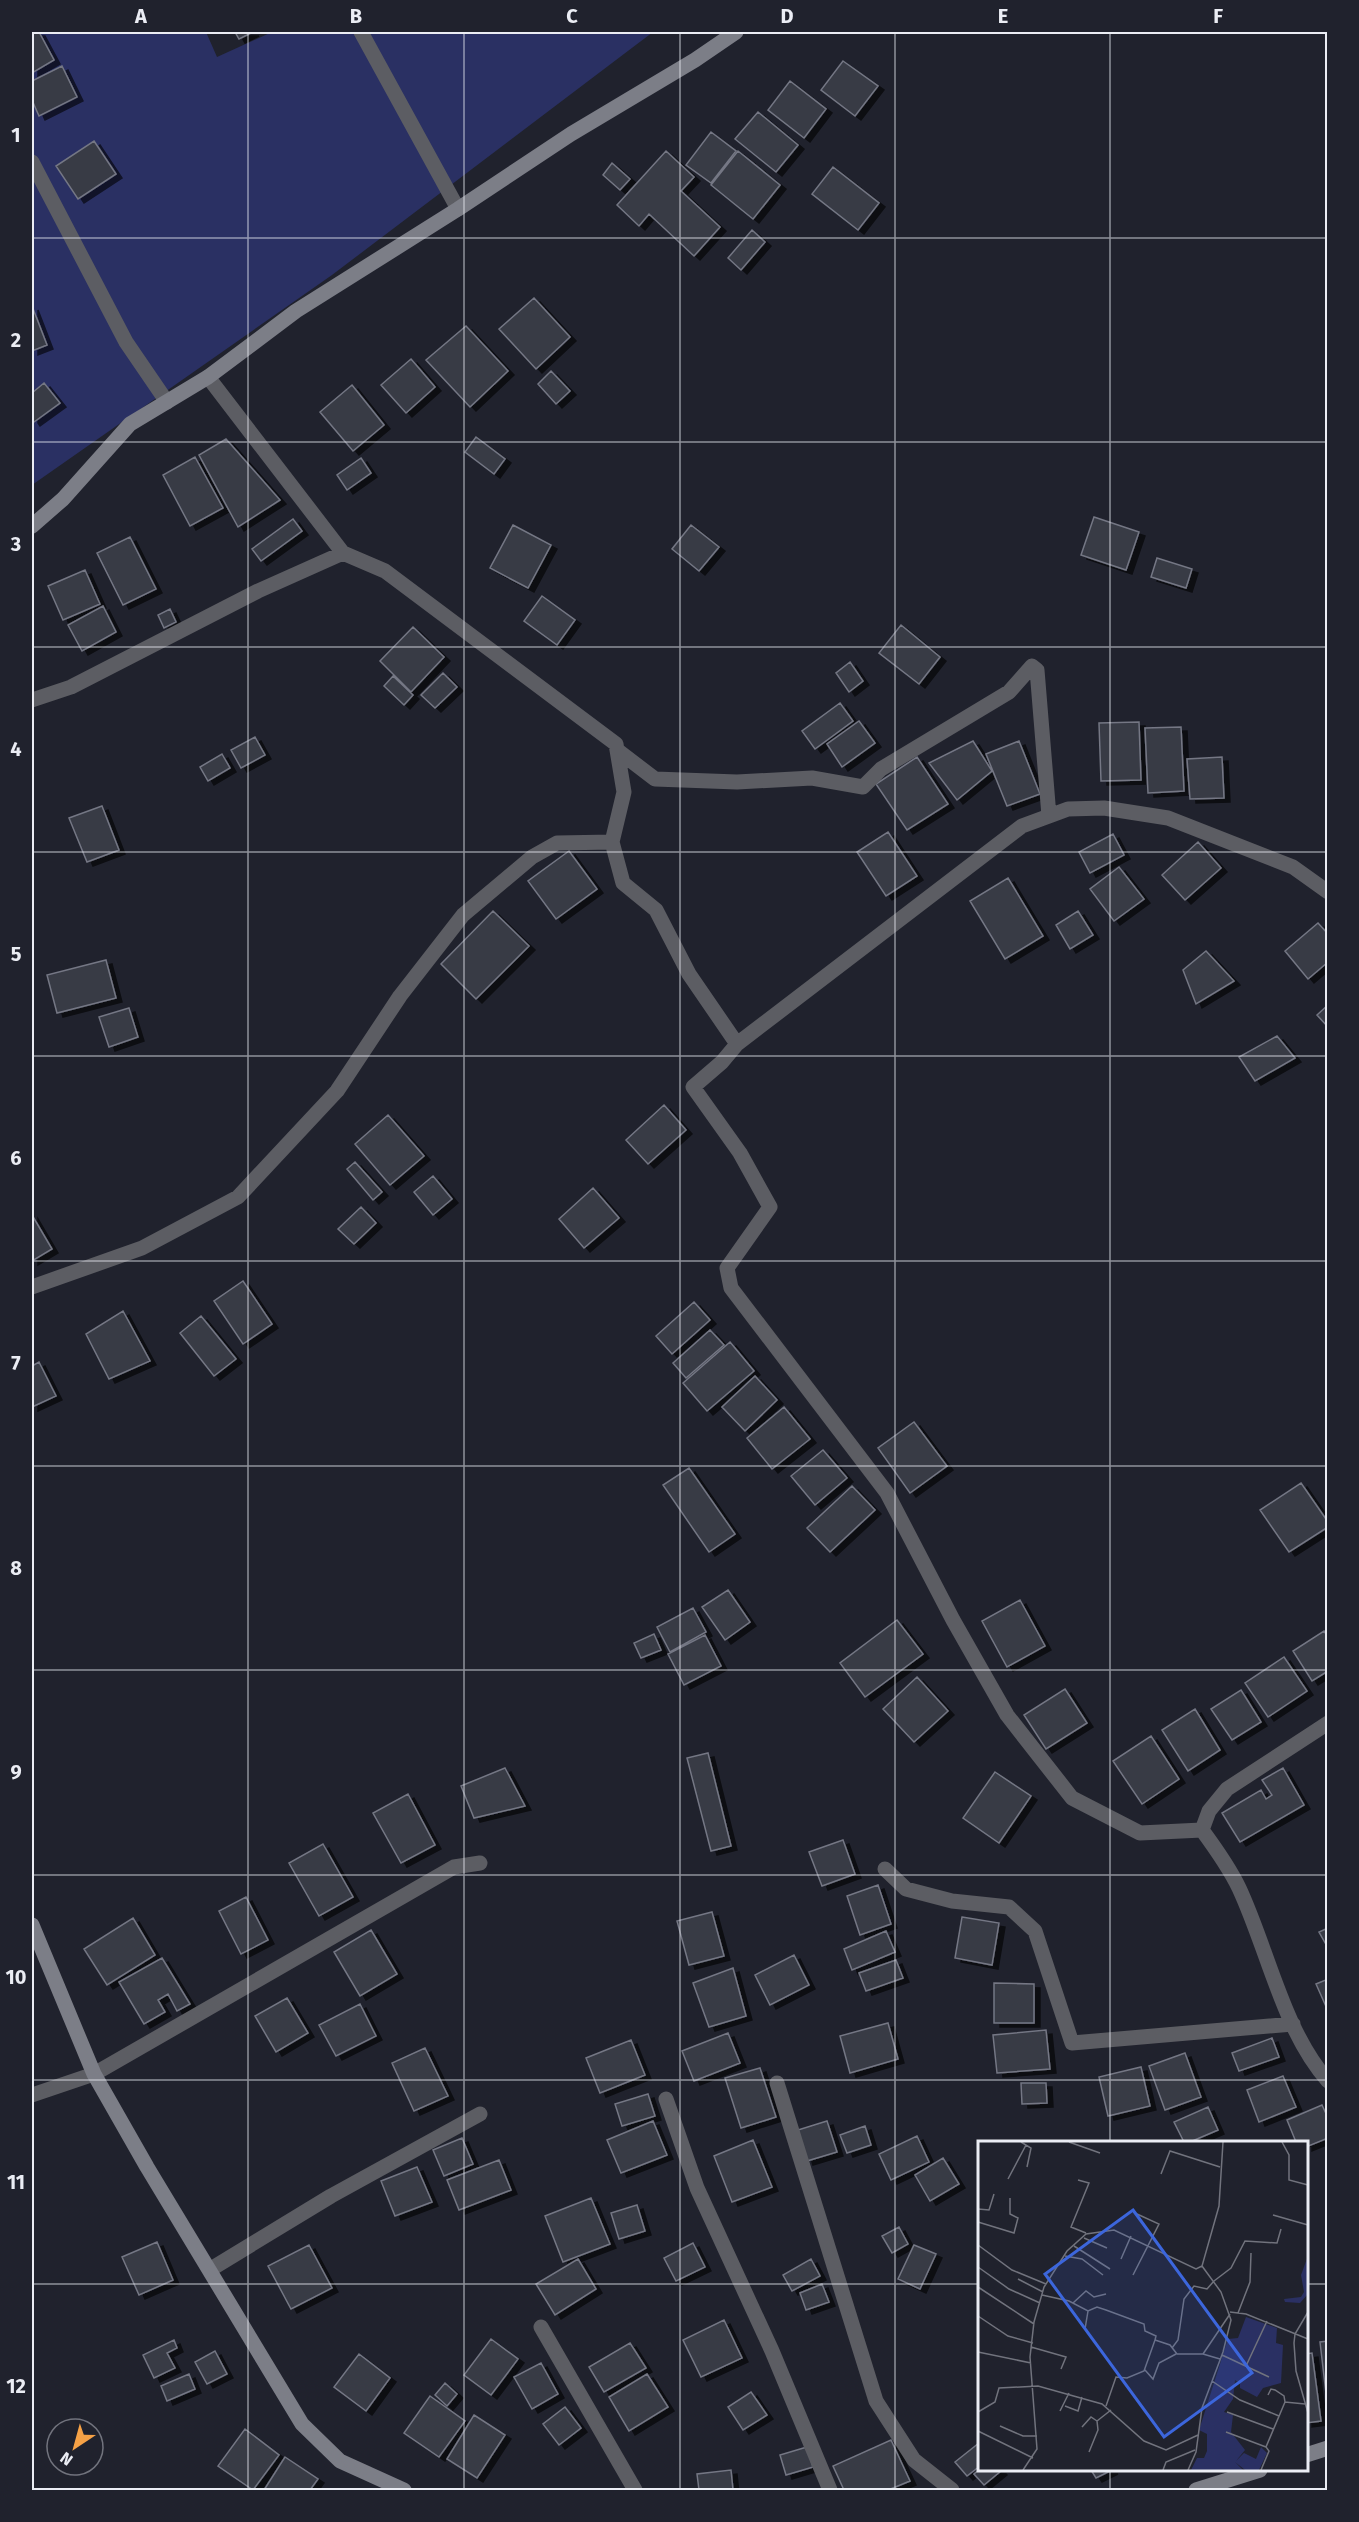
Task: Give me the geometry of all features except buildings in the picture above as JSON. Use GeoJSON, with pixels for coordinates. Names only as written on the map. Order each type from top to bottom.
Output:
{"type":"FeatureCollection","features":[{"type":"Feature","properties":{"kind":"street"},"geometry":{"type":"LineString","coordinates":[[361,32],[458,209]]}},
{"type":"Feature","properties":{"kind":"street"},"geometry":{"type":"LineString","coordinates":[[32,526],[63,499],[130,424],[208,377],[296,311],[458,209],[571,134],[696,60],[736,32]]}},
{"type":"Feature","properties":{"kind":"street"},"geometry":{"type":"LineString","coordinates":[[32,162],[126,342],[166,402]]}},
{"type":"Feature","properties":{"kind":"street"},"geometry":{"type":"LineString","coordinates":[[208,377],[343,553],[384,571],[616,744],[624,792],[612,842],[623,883],[656,910],[689,974],[737,1044]]}},
{"type":"Feature","properties":{"kind":"street"},"geometry":{"type":"LineString","coordinates":[[32,700],[71,687],[258,591],[343,553]]}},
{"type":"Feature","properties":{"kind":"street"},"geometry":{"type":"LineString","coordinates":[[617,750],[655,779],[737,782],[812,778],[863,787],[881,769],[1009,692],[1032,666],[1037,670],[1049,816]]}},
{"type":"Feature","properties":{"kind":"street"},"geometry":{"type":"LineString","coordinates":[[1202,1830],[1140,1833],[1072,1798],[1006,1715],[953,1620],[887,1492],[731,1288],[727,1268],[770,1207],[740,1153],[693,1087],[722,1062],[737,1044],[1022,826],[1068,810],[1104,808],[1168,818],[1293,867],[1328,892]]}},
{"type":"Feature","properties":{"kind":"street"},"geometry":{"type":"LineString","coordinates":[[32,1287],[142,1248],[238,1197],[337,1091],[400,996],[462,915],[532,857],[557,843],[612,842]]}},
{"type":"Feature","properties":{"kind":"street"},"geometry":{"type":"LineString","coordinates":[[1202,1830],[1209,1811],[1227,1789],[1328,1723]]}},
{"type":"Feature","properties":{"kind":"street"},"geometry":{"type":"LineString","coordinates":[[1202,1830],[1225,1861],[1239,1888],[1293,2024],[1315,2067],[1328,2081]]}},
{"type":"Feature","properties":{"kind":"street"},"geometry":{"type":"LineString","coordinates":[[32,2095],[94,2074],[454,1867],[480,1863]]}},
{"type":"Feature","properties":{"kind":"street"},"geometry":{"type":"LineString","coordinates":[[885,1869],[906,1889],[952,1900],[1009,1907],[1035,1931],[1072,2043],[1293,2024]]}},
{"type":"Feature","properties":{"kind":"street"},"geometry":{"type":"LineString","coordinates":[[32,1925],[94,2074],[147,2167],[211,2269],[272,2377],[302,2424],[340,2461],[404,2490]]}},
{"type":"Feature","properties":{"kind":"street"},"geometry":{"type":"LineString","coordinates":[[777,2083],[876,2401],[914,2460],[952,2490]]}},
{"type":"Feature","properties":{"kind":"street"},"geometry":{"type":"LineString","coordinates":[[666,2099],[697,2188],[772,2351],[830,2490]]}},
{"type":"Feature","properties":{"kind":"street"},"geometry":{"type":"LineString","coordinates":[[211,2269],[331,2196],[480,2114]]}},
{"type":"Feature","properties":{"kind":"street"},"geometry":{"type":"LineString","coordinates":[[541,2327],[635,2490]]}},
{"type":"Feature","properties":{"kind":"street"},"geometry":{"type":"LineString","coordinates":[[1308,2454],[1328,2448]]}},
{"type":"Feature","properties":{"kind":"street"},"geometry":{"type":"LineString","coordinates":[[1196,2490],[1254,2471]]}},
{"type":"Feature","properties":{"kind":"shaded area"},"geometry":{"type":"Polygon","coordinates":[[[32,32],[206,32],[217,57],[272,32],[653,32],[332,275],[32,485],[32,32]]]}}]}
